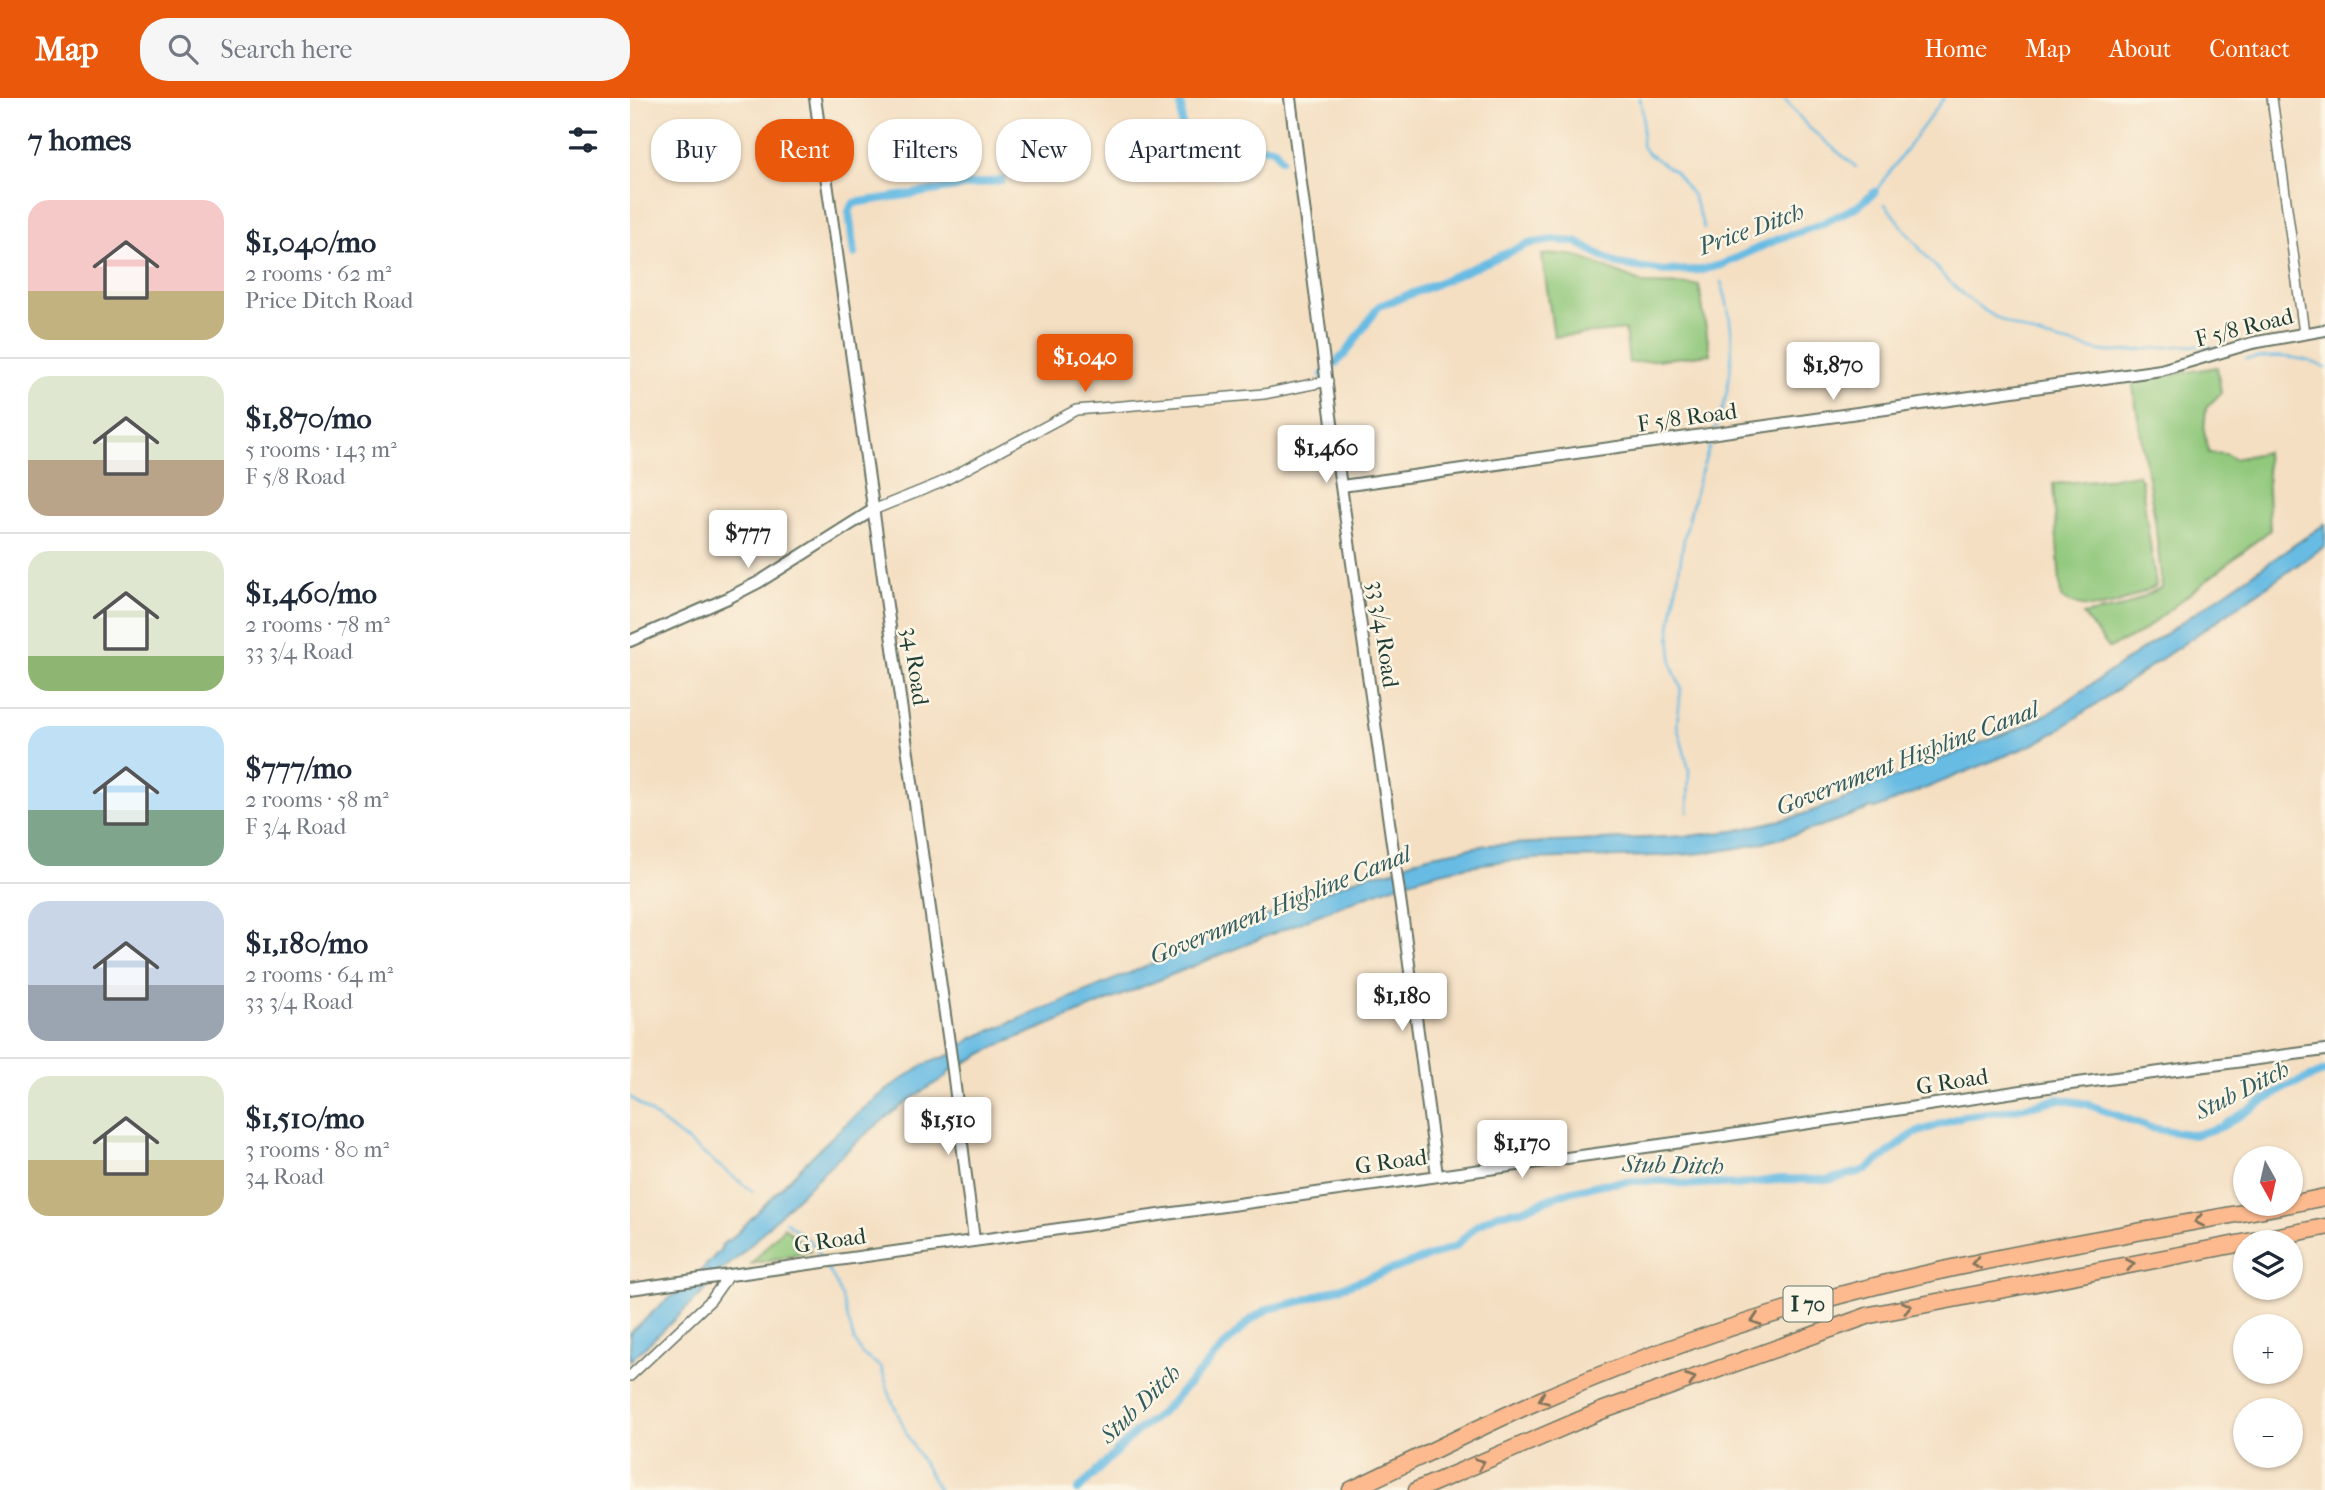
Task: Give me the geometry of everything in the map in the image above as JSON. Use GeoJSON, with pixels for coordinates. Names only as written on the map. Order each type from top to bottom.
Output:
{"type":"FeatureCollection","features":[{"type":"Feature","properties":{"kind":"highway","name":"I 70"},"geometry":{"type":"LineString","coordinates":[[2303,1202],[2325,1198]]}},
{"type":"Feature","properties":{"kind":"highway","name":"I 70"},"geometry":{"type":"LineString","coordinates":[[1352,1490],[1526,1406],[1715,1332],[1928,1273],[2233,1215]]}},
{"type":"Feature","properties":{"kind":"highway","name":"I 70"},"geometry":{"type":"LineString","coordinates":[[1417,1490],[1601,1411],[1870,1315],[2325,1227]]}},
{"type":"Feature","properties":{"kind":"street","name":"34 Road"},"geometry":{"type":"LineString","coordinates":[[815,98],[953,1070],[974,1240]]}},
{"type":"Feature","properties":{"kind":"street","name":"33 3/4 Road"},"geometry":{"type":"LineString","coordinates":[[1290,98],[1437,1175]]}},
{"type":"Feature","properties":{"kind":"street"},"geometry":{"type":"LineString","coordinates":[[2272,98],[2304,333]]}},
{"type":"Feature","properties":{"kind":"street","name":"F 5/8 Road"},"geometry":{"type":"LineString","coordinates":[[1342,486],[2161,370],[2252,343],[2325,330]]}},
{"type":"Feature","properties":{"kind":"street"},"geometry":{"type":"LineString","coordinates":[[630,640],[728,598],[759,582],[873,510],[940,483],[1076,410],[1264,394],[1328,382]]}},
{"type":"Feature","properties":{"kind":"street","name":"G Road"},"geometry":{"type":"LineString","coordinates":[[630,1289],[2325,1050]]}},
{"type":"Feature","properties":{"kind":"street"},"geometry":{"type":"LineString","coordinates":[[630,1376],[701,1309],[728,1276]]}},
{"type":"Feature","properties":{"kind":"green space"},"geometry":{"type":"Polygon","coordinates":[[[1542,255],[1577,256],[1645,284],[1699,285],[1710,354],[1629,363],[1625,330],[1554,337],[1542,255]]]}},
{"type":"Feature","properties":{"kind":"green space"},"geometry":{"type":"Polygon","coordinates":[[[2217,367],[2221,393],[2206,408],[2204,431],[2209,453],[2225,454],[2234,459],[2266,452],[2270,530],[2139,634],[2109,648],[2083,615],[2124,607],[2162,587],[2155,520],[2132,381],[2217,367]]]}},
{"type":"Feature","properties":{"kind":"green space"},"geometry":{"type":"Polygon","coordinates":[[[2137,474],[2141,480],[2156,586],[2109,606],[2086,607],[2061,598],[2053,484],[2137,474]]]}},
{"type":"Feature","properties":{"kind":"green space"},"geometry":{"type":"Polygon","coordinates":[[[784,1227],[811,1251],[751,1264],[784,1227]]]}},
{"type":"Feature","properties":{"kind":"water"},"geometry":{"type":"Polygon","coordinates":[[[2325,524],[2325,546],[2054,733],[2034,744],[1875,809],[1871,808],[1813,829],[1733,849],[1684,855],[1512,861],[1468,866],[1438,873],[1365,896],[997,1046],[948,1072],[947,1076],[890,1114],[864,1136],[716,1275],[707,1289],[630,1361],[630,1333],[664,1302],[687,1286],[721,1246],[822,1146],[872,1101],[899,1081],[926,1064],[955,1053],[973,1038],[1368,874],[1390,872],[1414,860],[1432,855],[1487,845],[1689,836],[1734,831],[1798,816],[1854,796],[1856,792],[2019,728],[2051,712],[2325,524]]]}},
{"type":"Feature","properties":{"kind":"waterway"},"geometry":{"type":"LineString","coordinates":[[1181,98],[1182,119]]}},
{"type":"Feature","properties":{"kind":"waterway"},"geometry":{"type":"LineString","coordinates":[[1640,98],[1643,115],[1642,146],[1647,153],[1675,172],[1693,196],[1704,228]]}},
{"type":"Feature","properties":{"kind":"waterway"},"geometry":{"type":"LineString","coordinates":[[1784,98],[1808,127],[1856,167]]}},
{"type":"Feature","properties":{"kind":"waterway","name":"Price Ditch"},"geometry":{"type":"LineString","coordinates":[[1875,192],[1944,98]]}},
{"type":"Feature","properties":{"kind":"waterway"},"geometry":{"type":"LineString","coordinates":[[1266,147],[1275,149],[1281,159]]}},
{"type":"Feature","properties":{"kind":"waterway"},"geometry":{"type":"LineString","coordinates":[[854,254],[849,211],[854,203],[996,181]]}},
{"type":"Feature","properties":{"kind":"waterway","name":"Price Ditch"},"geometry":{"type":"LineString","coordinates":[[1323,375],[1345,354],[1379,306],[1528,244],[1553,240],[1576,242],[1617,264],[1664,271],[1701,270],[1721,265],[1778,239],[1819,225],[1858,206],[1875,192]]}},
{"type":"Feature","properties":{"kind":"waterway"},"geometry":{"type":"LineString","coordinates":[[1885,204],[1923,253],[1961,293],[2006,323],[2034,334],[2105,351],[2123,352],[2176,346],[2216,348]]}},
{"type":"Feature","properties":{"kind":"waterway"},"geometry":{"type":"LineString","coordinates":[[1715,430],[1726,394],[1732,356],[1730,319],[1721,282]]}},
{"type":"Feature","properties":{"kind":"waterway"},"geometry":{"type":"LineString","coordinates":[[2246,359],[2296,358],[2325,368]]}},
{"type":"Feature","properties":{"kind":"waterway"},"geometry":{"type":"LineString","coordinates":[[1688,812],[1689,770],[1677,725],[1681,688],[1672,666],[1670,628],[1684,539],[1713,436]]}},
{"type":"Feature","properties":{"kind":"waterway","name":"Stub Ditch"},"geometry":{"type":"LineString","coordinates":[[1078,1490],[1138,1430],[1161,1413],[1252,1319],[1268,1309],[1302,1301],[1456,1246],[1477,1225],[1497,1214],[1522,1210],[1561,1194],[1602,1184],[1669,1181],[1688,1185],[1736,1185],[1781,1179],[1828,1180],[1866,1170],[1913,1134],[1963,1116],[2011,1110],[2059,1099],[2087,1104],[2151,1128],[2194,1135],[2221,1127],[2286,1087],[2325,1071]]}},
{"type":"Feature","properties":{"kind":"waterway"},"geometry":{"type":"LineString","coordinates":[[630,1097],[753,1192]]}},
{"type":"Feature","properties":{"kind":"waterway"},"geometry":{"type":"LineString","coordinates":[[785,1221],[813,1244],[822,1260]]}},
{"type":"Feature","properties":{"kind":"waterway"},"geometry":{"type":"LineString","coordinates":[[825,1266],[841,1295],[854,1340],[862,1354],[881,1367],[909,1439],[939,1490]]}},
{"type":"Feature","properties":{"kind":"water label","name":"Government Highline Canal"},"geometry":{"type":"Point","coordinates":[1907,758]}},
{"type":"Feature","properties":{"kind":"water label","name":"Government Highline Canal"},"geometry":{"type":"Point","coordinates":[1280,905]}}]}
